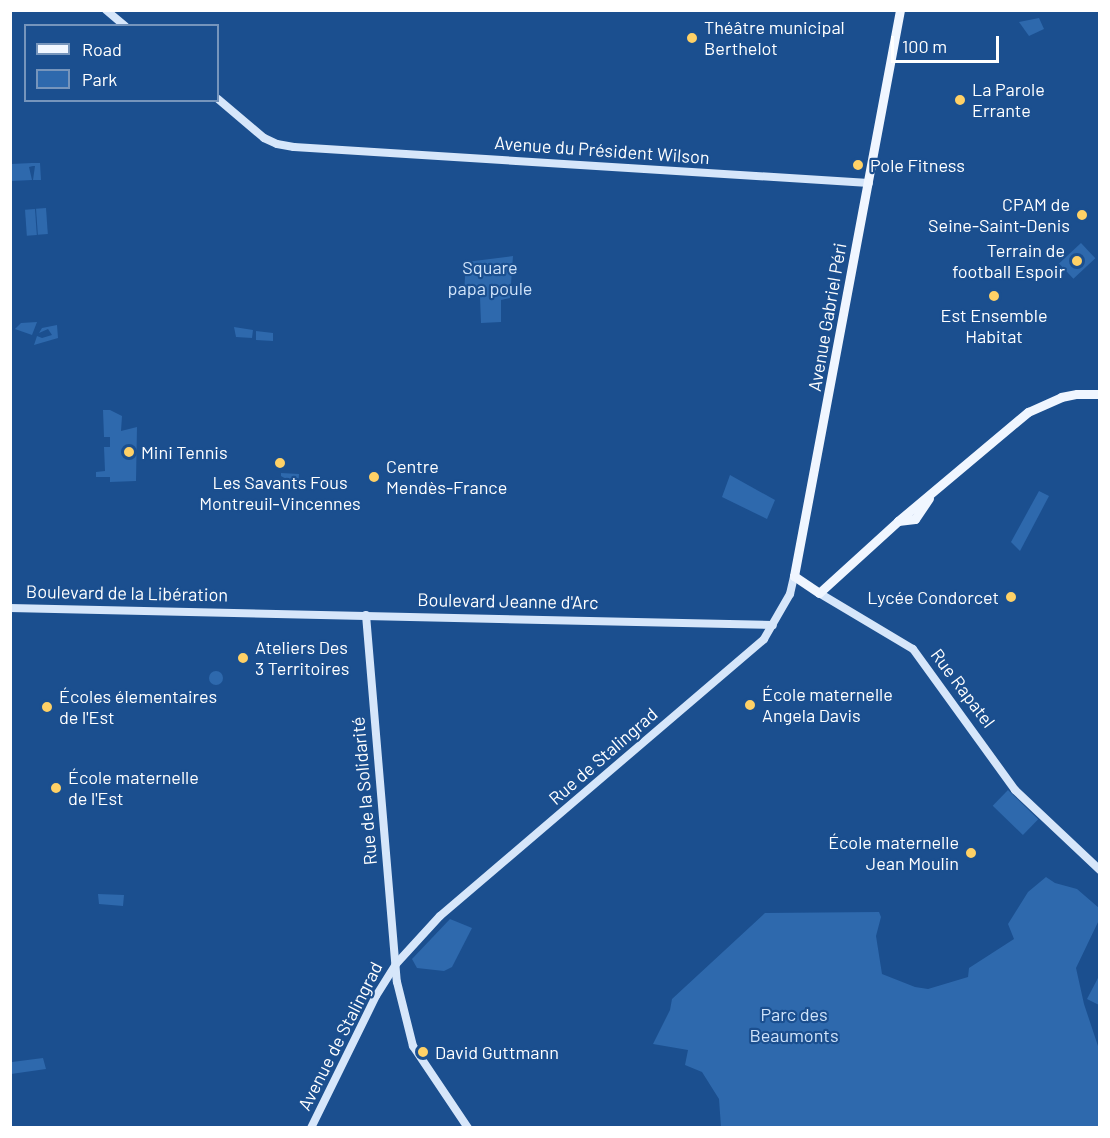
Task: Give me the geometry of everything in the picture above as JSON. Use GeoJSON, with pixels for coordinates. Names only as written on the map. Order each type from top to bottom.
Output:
{"type":"FeatureCollection","features":[{"type":"Feature","properties":{"kind":"main road","name":"Avenue Gabriel Péri"},"geometry":{"type":"LineString","coordinates":[[794,576],[900,10]]}},
{"type":"Feature","properties":{"kind":"main road"},"geometry":{"type":"LineString","coordinates":[[819,593],[898,521],[915,519],[930,496],[979,452],[1037,406],[1077,393],[1100,394]]}},
{"type":"Feature","properties":{"kind":"main road","name":"Rue Rapatel"},"geometry":{"type":"LineString","coordinates":[[794,576],[819,593]]}},
{"type":"Feature","properties":{"kind":"street"},"geometry":{"type":"LineString","coordinates":[[106,10],[123,24]]}},
{"type":"Feature","properties":{"kind":"street","name":"Avenue du Président Wilson"},"geometry":{"type":"LineString","coordinates":[[219,100],[264,138],[277,144],[333,150],[868,183]]}},
{"type":"Feature","properties":{"kind":"street","name":"Avenue Gabriel Péri"},"geometry":{"type":"LineString","coordinates":[[773,625],[790,594],[794,576]]}},
{"type":"Feature","properties":{"kind":"street","name":"Rue Rapatel"},"geometry":{"type":"LineString","coordinates":[[819,593],[914,649],[1015,790],[1100,870]]}},
{"type":"Feature","properties":{"kind":"street","name":"Boulevard de la Libération"},"geometry":{"type":"LineString","coordinates":[[10,608],[243,612]]}},
{"type":"Feature","properties":{"kind":"street","name":"Boulevard Jeanne d'Arc"},"geometry":{"type":"LineString","coordinates":[[243,612],[773,625]]}},
{"type":"Feature","properties":{"kind":"street","name":"Rue de la Solidarité"},"geometry":{"type":"LineString","coordinates":[[366,615],[397,981],[413,1046],[468,1128]]}},
{"type":"Feature","properties":{"kind":"street","name":"Rue de Stalingrad"},"geometry":{"type":"LineString","coordinates":[[450,908],[759,642],[773,625]]}},
{"type":"Feature","properties":{"kind":"street","name":"Avenue de Stalingrad"},"geometry":{"type":"LineString","coordinates":[[311,1128],[370,1007],[396,964],[450,908]]}},
{"type":"Feature","properties":{"kind":"green space"},"geometry":{"type":"Polygon","coordinates":[[[1039,18],[1044,29],[1029,36],[1019,22],[1039,18]]]}},
{"type":"Feature","properties":{"kind":"green space"},"geometry":{"type":"Polygon","coordinates":[[[40,163],[41,180],[33,180],[35,166],[33,166],[29,167],[32,180],[11,181],[11,164],[40,163]]]}},
{"type":"Feature","properties":{"kind":"green space"},"geometry":{"type":"Polygon","coordinates":[[[46,208],[48,234],[38,235],[36,209],[46,208]]]}},
{"type":"Feature","properties":{"kind":"green space"},"geometry":{"type":"Polygon","coordinates":[[[35,209],[37,235],[27,236],[25,210],[35,209]]]}},
{"type":"Feature","properties":{"kind":"green space","name":"Terrain de football Espoir"},"geometry":{"type":"Polygon","coordinates":[[[1081,243],[1095,258],[1073,279],[1059,263],[1081,243]]]}},
{"type":"Feature","properties":{"kind":"green space","name":"Square papa poule"},"geometry":{"type":"Polygon","coordinates":[[[513,256],[510,298],[501,300],[501,322],[481,323],[480,297],[464,293],[466,262],[513,256]]]}},
{"type":"Feature","properties":{"kind":"green space"},"geometry":{"type":"Polygon","coordinates":[[[37,322],[32,335],[15,329],[21,323],[37,322]]]}},
{"type":"Feature","properties":{"kind":"green space"},"geometry":{"type":"Polygon","coordinates":[[[57,325],[58,338],[34,345],[37,336],[42,338],[52,335],[48,329],[39,333],[42,328],[57,325]]]}},
{"type":"Feature","properties":{"kind":"green space"},"geometry":{"type":"Polygon","coordinates":[[[234,327],[253,330],[252,338],[236,337],[234,327]]]}},
{"type":"Feature","properties":{"kind":"green space"},"geometry":{"type":"Polygon","coordinates":[[[256,331],[273,333],[273,341],[256,340],[256,331]]]}},
{"type":"Feature","properties":{"kind":"green space"},"geometry":{"type":"Polygon","coordinates":[[[103,410],[110,410],[122,416],[121,431],[137,427],[136,481],[110,482],[110,477],[96,477],[96,472],[105,471],[104,447],[110,447],[110,437],[104,437],[103,410]]]}},
{"type":"Feature","properties":{"kind":"green space"},"geometry":{"type":"Polygon","coordinates":[[[281,473],[299,474],[298,487],[281,476],[281,473]]]}},
{"type":"Feature","properties":{"kind":"green space"},"geometry":{"type":"Polygon","coordinates":[[[730,475],[775,500],[767,519],[722,497],[730,475]]]}},
{"type":"Feature","properties":{"kind":"green space"},"geometry":{"type":"Polygon","coordinates":[[[1039,491],[1049,496],[1020,551],[1011,542],[1039,491]]]}},
{"type":"Feature","properties":{"kind":"green space"},"geometry":{"type":"Polygon","coordinates":[[[213,671],[219,671],[223,678],[219,685],[213,685],[209,681],[209,675],[213,671]]]}},
{"type":"Feature","properties":{"kind":"green space"},"geometry":{"type":"Polygon","coordinates":[[[1008,790],[1038,819],[1023,835],[993,806],[1008,790]]]}},
{"type":"Feature","properties":{"kind":"green space","name":"Parc des Beaumonts"},"geometry":{"type":"Polygon","coordinates":[[[1046,877],[1055,883],[1077,889],[1099,908],[1099,920],[1076,968],[1084,1004],[1099,1049],[1099,1127],[721,1127],[719,1099],[702,1072],[685,1065],[688,1050],[653,1044],[670,1010],[672,999],[765,913],[879,912],[881,917],[876,936],[882,974],[915,987],[928,989],[968,977],[969,968],[1014,939],[1008,924],[1028,892],[1046,877]]]}},
{"type":"Feature","properties":{"kind":"green space"},"geometry":{"type":"Polygon","coordinates":[[[98,894],[124,895],[123,906],[99,904],[98,894]]]}},
{"type":"Feature","properties":{"kind":"green space"},"geometry":{"type":"Polygon","coordinates":[[[450,919],[472,928],[452,967],[444,971],[417,968],[412,959],[450,919]]]}},
{"type":"Feature","properties":{"kind":"green space"},"geometry":{"type":"Polygon","coordinates":[[[1099,976],[1099,1005],[1087,999],[1099,976]]]}},
{"type":"Feature","properties":{"kind":"green space"},"geometry":{"type":"Polygon","coordinates":[[[10,1055],[12,1062],[43,1058],[46,1069],[11,1074],[10,1055]]]}},
{"type":"Feature","properties":{"kind":"place","name":"Théâtre municipal Berthelot"},"geometry":{"type":"Point","coordinates":[692,38]}},
{"type":"Feature","properties":{"kind":"place","name":"La Parole Errante"},"geometry":{"type":"Point","coordinates":[960,100]}},
{"type":"Feature","properties":{"kind":"place","name":"Pole Fitness"},"geometry":{"type":"Point","coordinates":[858,165]}},
{"type":"Feature","properties":{"kind":"place","name":"CPAM de Seine-Saint-Denis"},"geometry":{"type":"Point","coordinates":[1082,215]}},
{"type":"Feature","properties":{"kind":"place","name":"Terrain de football Espoir"},"geometry":{"type":"Point","coordinates":[1077,261]}},
{"type":"Feature","properties":{"kind":"place","name":"Est Ensemble Habitat"},"geometry":{"type":"Point","coordinates":[994,296]}},
{"type":"Feature","properties":{"kind":"place","name":"Mini Tennis"},"geometry":{"type":"Point","coordinates":[129,452]}},
{"type":"Feature","properties":{"kind":"place","name":"Les Savants Fous Montreuil-Vincennes"},"geometry":{"type":"Point","coordinates":[280,463]}},
{"type":"Feature","properties":{"kind":"place","name":"Centre Mendès-France"},"geometry":{"type":"Point","coordinates":[374,477]}},
{"type":"Feature","properties":{"kind":"place","name":"Lycée Condorcet"},"geometry":{"type":"Point","coordinates":[1011,597]}},
{"type":"Feature","properties":{"kind":"place","name":"Ateliers Des 3 Territoires"},"geometry":{"type":"Point","coordinates":[243,658]}},
{"type":"Feature","properties":{"kind":"place","name":"École maternelle Angela Davis"},"geometry":{"type":"Point","coordinates":[750,705]}},
{"type":"Feature","properties":{"kind":"place","name":"Écoles élementaires de l'Est"},"geometry":{"type":"Point","coordinates":[47,707]}},
{"type":"Feature","properties":{"kind":"place","name":"École maternelle de l'Est"},"geometry":{"type":"Point","coordinates":[56,788]}},
{"type":"Feature","properties":{"kind":"place","name":"École maternelle Jean Moulin"},"geometry":{"type":"Point","coordinates":[971,853]}},
{"type":"Feature","properties":{"kind":"place","name":"David Guttmann"},"geometry":{"type":"Point","coordinates":[423,1052]}}]}
